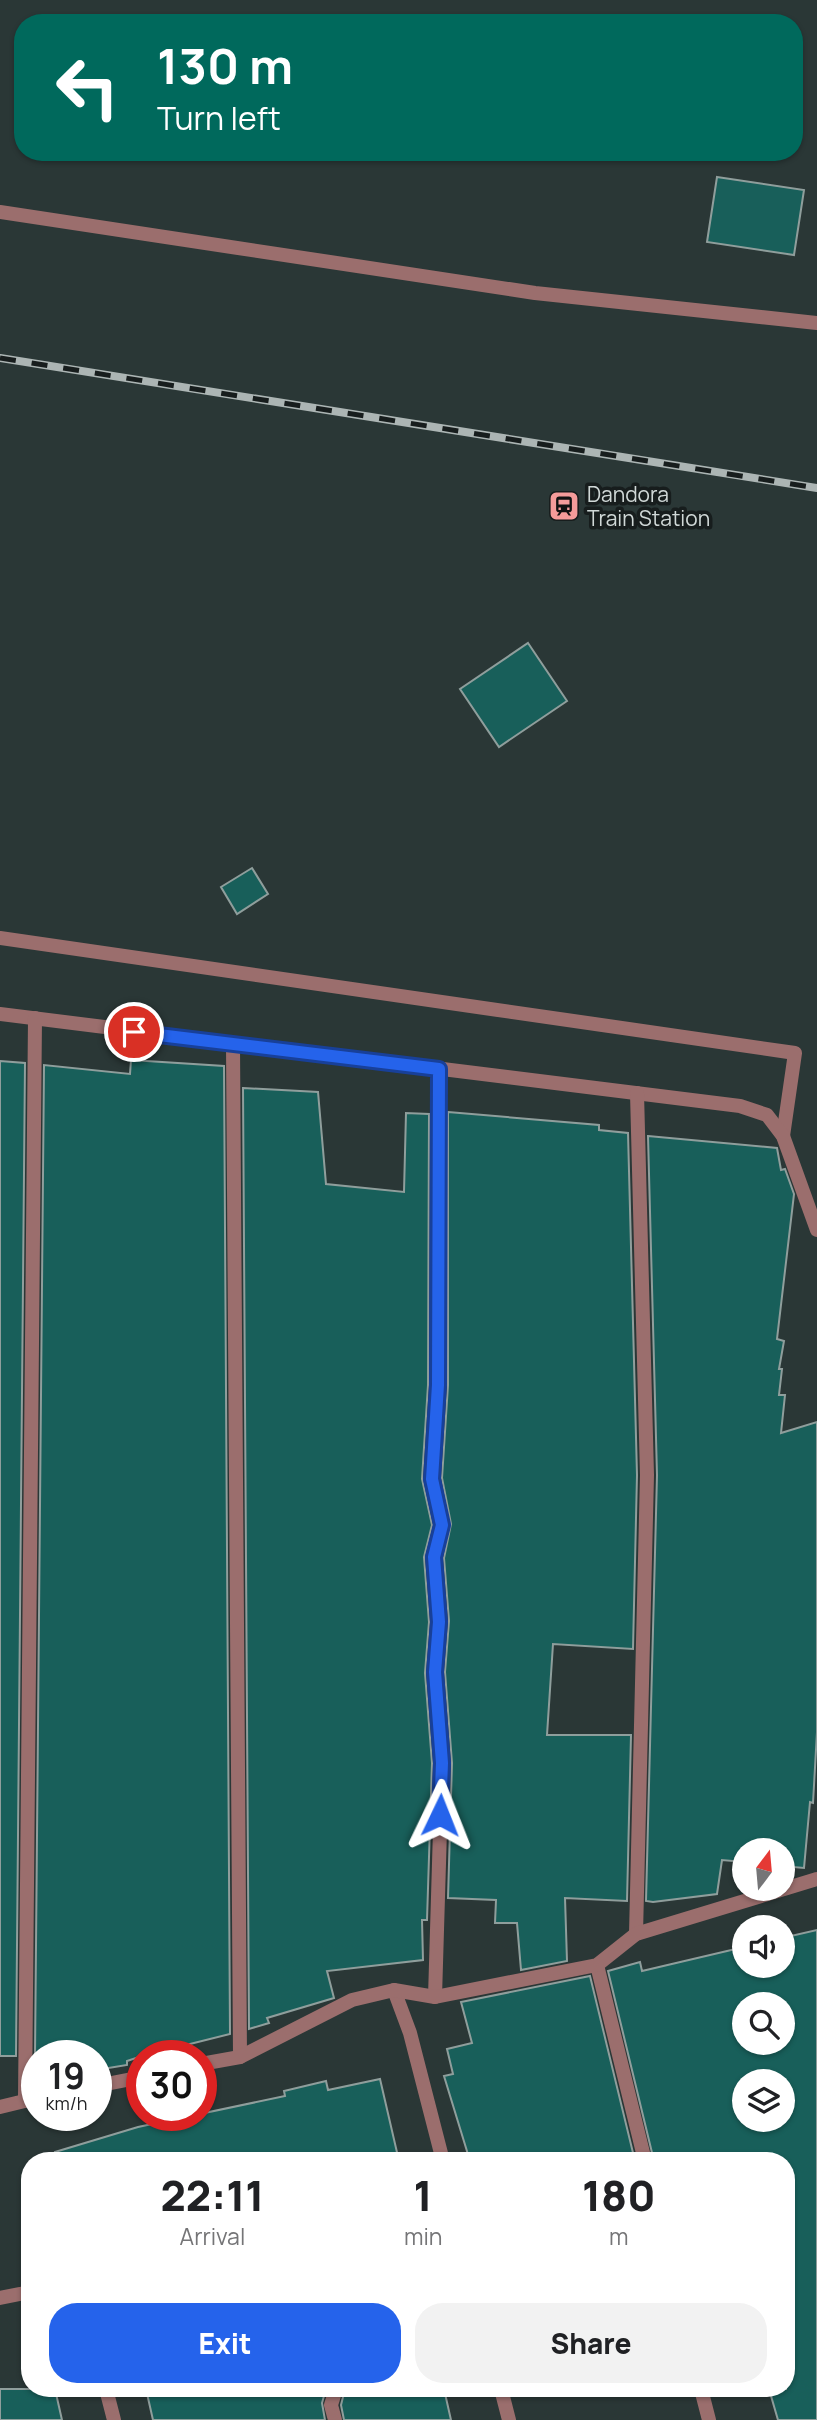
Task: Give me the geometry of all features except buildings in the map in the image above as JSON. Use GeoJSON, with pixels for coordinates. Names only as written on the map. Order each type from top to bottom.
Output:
{"type":"FeatureCollection","features":[{"type":"Feature","properties":{"kind":"street"},"geometry":{"type":"LineString","coordinates":[[0,212],[535,293],[817,323]]}},
{"type":"Feature","properties":{"kind":"street"},"geometry":{"type":"LineString","coordinates":[[0,938],[795,1053],[783,1136]]}},
{"type":"Feature","properties":{"kind":"street"},"geometry":{"type":"LineString","coordinates":[[0,1014],[740,1106],[767,1115],[783,1136],[817,1230]]}},
{"type":"Feature","properties":{"kind":"street"},"geometry":{"type":"LineString","coordinates":[[31,2040],[35,1018]]}},
{"type":"Feature","properties":{"kind":"street"},"geometry":{"type":"LineString","coordinates":[[233,1045],[240,2057]]}},
{"type":"Feature","properties":{"kind":"street"},"geometry":{"type":"LineString","coordinates":[[435,1997],[442,1763],[435,1672],[439,1622],[434,1557],[442,1525],[432,1479],[438,1385],[439,1069]]}},
{"type":"Feature","properties":{"kind":"street"},"geometry":{"type":"LineString","coordinates":[[636,1934],[647,1475],[637,1093]]}},
{"type":"Feature","properties":{"kind":"street"},"geometry":{"type":"LineString","coordinates":[[217,2061],[240,2057],[352,2000],[394,1990],[435,1997],[597,1965],[636,1934],[817,1879]]}},
{"type":"Feature","properties":{"kind":"street"},"geometry":{"type":"LineString","coordinates":[[597,1965],[643,2152]]}},
{"type":"Feature","properties":{"kind":"street"},"geometry":{"type":"LineString","coordinates":[[394,1990],[410,2033],[441,2152]]}},
{"type":"Feature","properties":{"kind":"street"},"geometry":{"type":"LineString","coordinates":[[0,2107],[21,2102]]}},
{"type":"Feature","properties":{"kind":"street"},"geometry":{"type":"LineString","coordinates":[[0,2298],[21,2294]]}},
{"type":"Feature","properties":{"kind":"street"},"geometry":{"type":"LineString","coordinates":[[108,2397],[114,2420]]}},
{"type":"Feature","properties":{"kind":"street"},"geometry":{"type":"LineString","coordinates":[[334,2397],[331,2405],[335,2420]]}},
{"type":"Feature","properties":{"kind":"street"},"geometry":{"type":"LineString","coordinates":[[503,2397],[509,2420]]}},
{"type":"Feature","properties":{"kind":"street"},"geometry":{"type":"LineString","coordinates":[[703,2397],[709,2420]]}},
{"type":"Feature","properties":{"kind":"railway"},"geometry":{"type":"LineString","coordinates":[[0,358],[817,488]]}},
{"type":"Feature","properties":{"kind":"place","name":"Dandora Train Station"},"geometry":{"type":"Point","coordinates":[564,506]}},
{"type":"Feature","properties":{"kind":"route"},"geometry":{"type":"LineString","coordinates":[[134,1032],[439,1069],[438,1385],[432,1479],[442,1525],[434,1557],[439,1622],[435,1672],[442,1763],[440,1815]]}}]}
